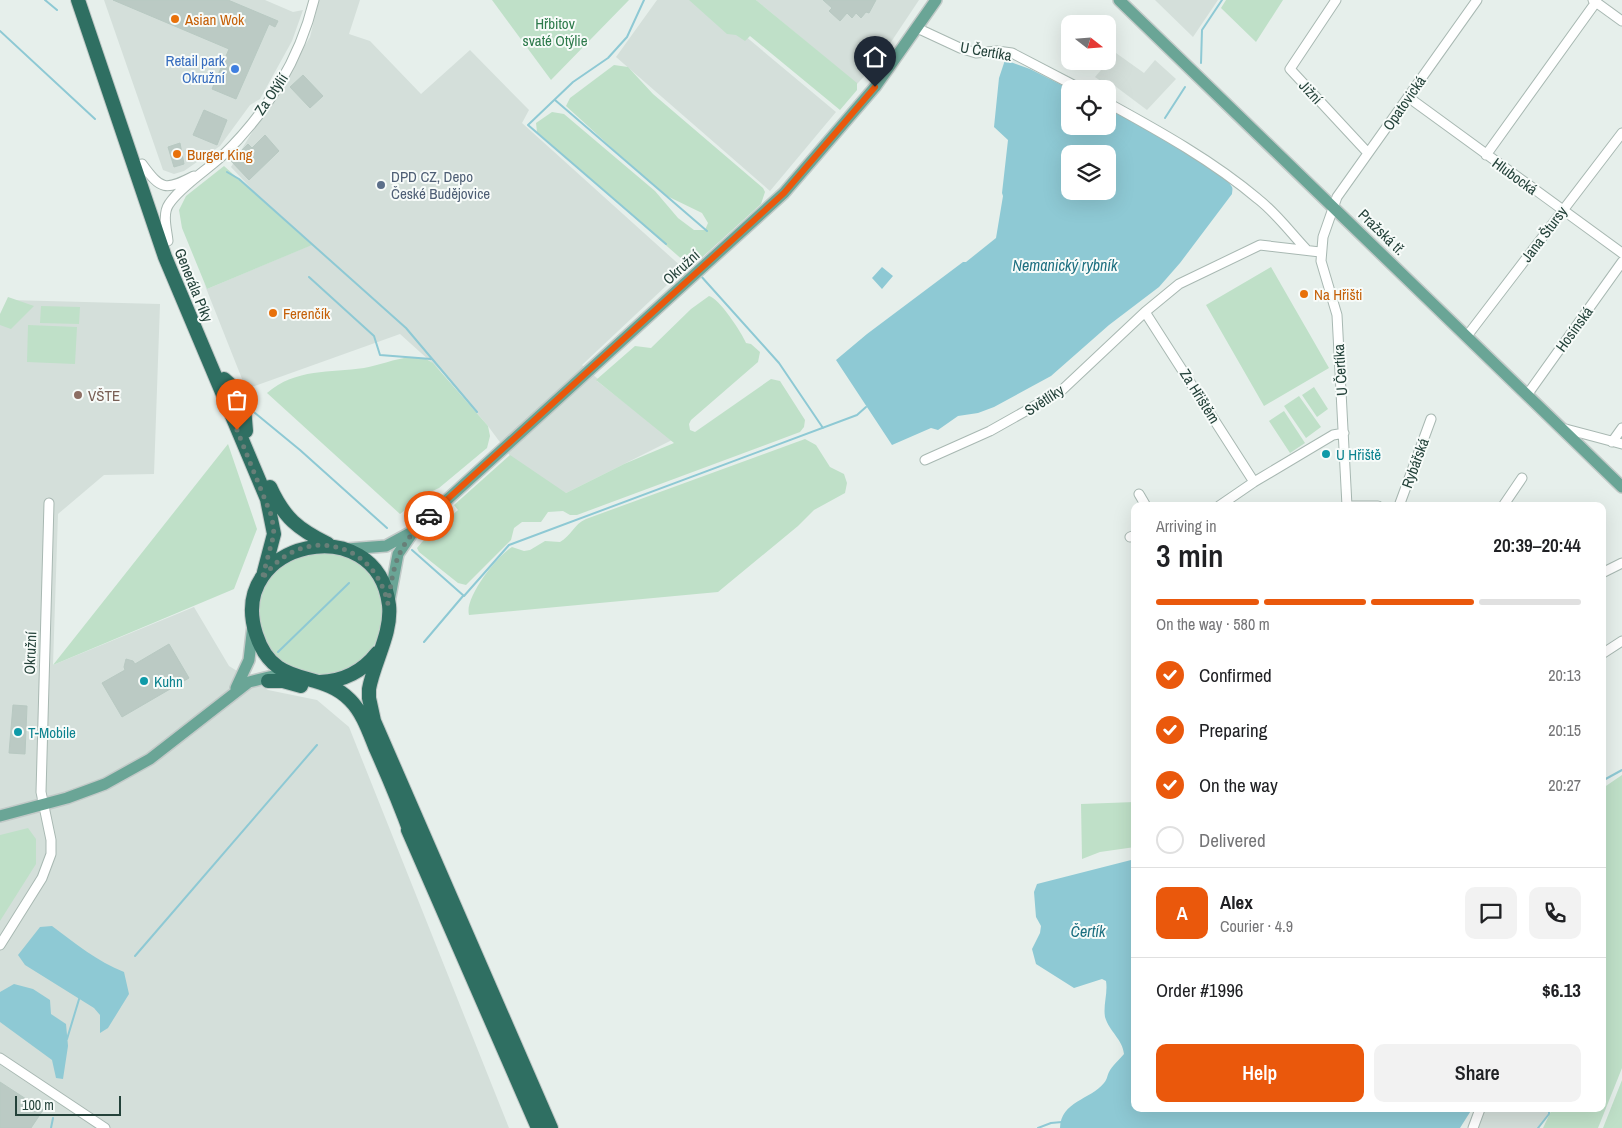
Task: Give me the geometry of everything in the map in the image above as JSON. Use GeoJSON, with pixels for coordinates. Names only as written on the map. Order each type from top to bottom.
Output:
{"type":"FeatureCollection","features":[{"type":"Feature","properties":{"kind":"highway","name":"Generála Píky"},"geometry":{"type":"LineString","coordinates":[[78,0],[165,258],[267,499],[274,534],[262,579]]}},
{"type":"Feature","properties":{"kind":"highway","name":"Generála Píky"},"geometry":{"type":"LineString","coordinates":[[87,0],[168,241],[246,431],[284,513],[295,525],[330,546]]}},
{"type":"Feature","properties":{"kind":"highway"},"geometry":{"type":"LineString","coordinates":[[224,378],[233,387],[246,395],[244,408],[246,431]]}},
{"type":"Feature","properties":{"kind":"highway"},"geometry":{"type":"LineString","coordinates":[[412,837],[399,802],[359,712],[340,691],[290,674],[273,662],[259,643],[253,621],[254,600],[262,579],[278,560],[288,554],[314,545],[330,546],[345,550],[356,555],[374,571],[381,581],[388,604],[388,627],[369,689],[374,721],[552,1128]]}},
{"type":"Feature","properties":{"kind":"highway"},"geometry":{"type":"LineString","coordinates":[[317,682],[330,681],[353,674],[364,667],[380,648]]}},
{"type":"Feature","properties":{"kind":"highway"},"geometry":{"type":"LineString","coordinates":[[268,681],[282,681],[319,690],[337,698],[348,707],[366,740],[412,837],[538,1128]]}},
{"type":"Feature","properties":{"kind":"main road","name":"Okružní"},"geometry":{"type":"LineString","coordinates":[[345,550],[386,546],[415,529],[784,193],[875,87],[936,0]]}},
{"type":"Feature","properties":{"kind":"main road","name":"Pražská tř."},"geometry":{"type":"LineString","coordinates":[[1120,0],[1622,487]]}},
{"type":"Feature","properties":{"kind":"main road","name":"Okružní"},"geometry":{"type":"LineString","coordinates":[[388,604],[398,554],[415,529]]}},
{"type":"Feature","properties":{"kind":"main road"},"geometry":{"type":"LineString","coordinates":[[211,712],[232,693],[242,679],[249,660],[253,621]]}},
{"type":"Feature","properties":{"kind":"main road"},"geometry":{"type":"LineString","coordinates":[[232,693],[259,678],[290,674]]}},
{"type":"Feature","properties":{"kind":"main road"},"geometry":{"type":"LineString","coordinates":[[0,816],[85,792],[125,773],[150,759],[211,712],[250,686],[268,681]]}},
{"type":"Feature","properties":{"kind":"street","name":"Za Otýlií"},"geometry":{"type":"LineString","coordinates":[[168,241],[165,218],[168,204],[222,156],[245,131],[271,97],[298,50],[314,0]]}},
{"type":"Feature","properties":{"kind":"street","name":"Jižní"},"geometry":{"type":"LineString","coordinates":[[1336,0],[1290,69],[1368,153]]}},
{"type":"Feature","properties":{"kind":"street","name":"Opatovická"},"geometry":{"type":"LineString","coordinates":[[1320,252],[1323,237],[1337,197],[1477,0]]}},
{"type":"Feature","properties":{"kind":"street"},"geometry":{"type":"LineString","coordinates":[[1486,155],[1595,1],[1622,21]]}},
{"type":"Feature","properties":{"kind":"street","name":"U Čertíka"},"geometry":{"type":"LineString","coordinates":[[917,28],[960,48],[976,53],[997,51],[1012,53],[1064,80]]}},
{"type":"Feature","properties":{"kind":"street","name":"Hlubocká"},"geometry":{"type":"LineString","coordinates":[[1408,97],[1622,254]]}},
{"type":"Feature","properties":{"kind":"street"},"geometry":{"type":"LineString","coordinates":[[1116,107],[1170,137],[1236,182],[1259,200],[1306,248]]}},
{"type":"Feature","properties":{"kind":"street","name":"Jana Štursy"},"geometry":{"type":"LineString","coordinates":[[1467,336],[1622,133]]}},
{"type":"Feature","properties":{"kind":"street","name":"Za Otýlií"},"geometry":{"type":"LineString","coordinates":[[142,164],[158,184],[168,187],[203,172]]}},
{"type":"Feature","properties":{"kind":"street"},"geometry":{"type":"LineString","coordinates":[[1145,312],[1179,284],[1260,246],[1306,248],[1320,252]]}},
{"type":"Feature","properties":{"kind":"street","name":"U Čertíka"},"geometry":{"type":"LineString","coordinates":[[1320,252],[1337,315],[1347,502]]}},
{"type":"Feature","properties":{"kind":"street","name":"Hosínská"},"geometry":{"type":"LineString","coordinates":[[1527,395],[1622,262]]}},
{"type":"Feature","properties":{"kind":"street","name":"Světlíky"},"geometry":{"type":"LineString","coordinates":[[925,460],[990,431],[1061,391],[1145,312]]}},
{"type":"Feature","properties":{"kind":"street","name":"Za Hřištěm"},"geometry":{"type":"LineString","coordinates":[[1145,312],[1254,482]]}},
{"type":"Feature","properties":{"kind":"street","name":"Rybářská"},"geometry":{"type":"LineString","coordinates":[[1400,502],[1431,419]]}},
{"type":"Feature","properties":{"kind":"street"},"geometry":{"type":"LineString","coordinates":[[1562,428],[1622,444]]}},
{"type":"Feature","properties":{"kind":"street"},"geometry":{"type":"LineString","coordinates":[[1612,442],[1622,428]]}},
{"type":"Feature","properties":{"kind":"street"},"geometry":{"type":"LineString","coordinates":[[1226,502],[1254,482],[1333,435],[1344,434]]}},
{"type":"Feature","properties":{"kind":"street"},"geometry":{"type":"LineString","coordinates":[[1506,502],[1522,478]]}},
{"type":"Feature","properties":{"kind":"street"},"geometry":{"type":"LineString","coordinates":[[1139,494],[1144,502]]}},
{"type":"Feature","properties":{"kind":"street","name":"Okružní"},"geometry":{"type":"LineString","coordinates":[[0,945],[48,866],[51,840],[42,804],[41,785],[49,503]]}},
{"type":"Feature","properties":{"kind":"street"},"geometry":{"type":"LineString","coordinates":[[1606,571],[1622,563]]}},
{"type":"Feature","properties":{"kind":"street"},"geometry":{"type":"LineString","coordinates":[[1606,651],[1622,641]]}},
{"type":"Feature","properties":{"kind":"street"},"geometry":{"type":"LineString","coordinates":[[0,1058],[105,1128]]}},
{"type":"Feature","properties":{"kind":"street"},"geometry":{"type":"LineString","coordinates":[[1473,1128],[1479,1112]]}},
{"type":"Feature","properties":{"kind":"shaded area","name":"Retail park Okružní"},"geometry":{"type":"Polygon","coordinates":[[[104,0],[265,0],[293,12],[303,10],[292,41],[260,99],[250,105],[220,146],[184,171],[174,174],[163,170],[104,0]]]}},
{"type":"Feature","properties":{"kind":"shaded area"},"geometry":{"type":"Polygon","coordinates":[[[319,0],[360,0],[349,34],[370,41],[421,94],[470,50],[529,110],[522,123],[684,269],[582,365],[598,379],[597,381],[672,440],[566,493],[562,492],[511,457],[488,426],[440,370],[400,334],[246,389],[204,283],[207,289],[311,245],[259,197],[231,167],[310,37],[319,0]]]}},
{"type":"Feature","properties":{"kind":"shaded area"},"geometry":{"type":"Polygon","coordinates":[[[657,0],[702,0],[836,112],[770,191],[616,57],[657,0]]]}},
{"type":"Feature","properties":{"kind":"shaded area"},"geometry":{"type":"Polygon","coordinates":[[[756,0],[919,0],[877,63],[857,84],[756,0]]]}},
{"type":"Feature","properties":{"kind":"shaded area"},"geometry":{"type":"Polygon","coordinates":[[[1155,0],[1218,0],[1193,37],[1155,0]]]}},
{"type":"Feature","properties":{"kind":"shaded area"},"geometry":{"type":"Polygon","coordinates":[[[1116,53],[1144,73],[1155,60],[1176,79],[1147,110],[1116,87],[1116,80],[1099,80],[1095,77],[1101,70],[1116,70],[1116,53]]]}},
{"type":"Feature","properties":{"kind":"shaded area"},"geometry":{"type":"Polygon","coordinates":[[[9,300],[160,304],[154,474],[104,475],[58,514],[53,665],[194,607],[229,666],[268,690],[317,700],[349,727],[509,1128],[0,1128],[0,317],[9,300]]]}},
{"type":"Feature","properties":{"kind":"shaded area"},"geometry":{"type":"Polygon","coordinates":[[[1475,1112],[1550,1112],[1539,1128],[1468,1128],[1475,1112]]]}},
{"type":"Feature","properties":{"kind":"green space","name":"Hřbitov svaté Otýlie"},"geometry":{"type":"Polygon","coordinates":[[[492,0],[629,0],[551,80],[492,0]]]}},
{"type":"Feature","properties":{"kind":"green space"},"geometry":{"type":"Polygon","coordinates":[[[689,0],[756,0],[857,83],[857,90],[840,110],[750,36],[745,41],[736,35],[727,34],[689,0]]]}},
{"type":"Feature","properties":{"kind":"green space"},"geometry":{"type":"Polygon","coordinates":[[[1226,0],[1283,0],[1256,42],[1221,8],[1226,0]]]}},
{"type":"Feature","properties":{"kind":"green space"},"geometry":{"type":"Polygon","coordinates":[[[614,65],[628,67],[653,94],[763,188],[765,192],[761,204],[697,262],[692,264],[685,262],[537,132],[536,123],[552,112],[564,114],[655,191],[678,218],[694,230],[705,230],[708,223],[702,213],[667,196],[649,182],[566,106],[570,98],[614,65]]]}},
{"type":"Feature","properties":{"kind":"green space"},"geometry":{"type":"Polygon","coordinates":[[[224,166],[312,245],[207,289],[182,228],[179,210],[186,196],[224,166]]]}},
{"type":"Feature","properties":{"kind":"green space"},"geometry":{"type":"Polygon","coordinates":[[[1271,267],[1329,368],[1264,406],[1206,305],[1271,267]]]}},
{"type":"Feature","properties":{"kind":"green space"},"geometry":{"type":"Polygon","coordinates":[[[709,296],[724,309],[746,343],[751,344],[760,352],[758,362],[691,420],[689,424],[690,430],[695,432],[771,379],[780,381],[805,420],[804,427],[800,432],[577,515],[570,515],[563,511],[548,512],[541,522],[522,522],[514,528],[511,540],[466,585],[458,583],[419,552],[417,548],[422,542],[458,510],[454,505],[510,455],[566,493],[624,464],[674,443],[596,380],[635,346],[651,348],[691,309],[709,296]]]}},
{"type":"Feature","properties":{"kind":"green space"},"geometry":{"type":"Polygon","coordinates":[[[8,297],[34,306],[11,329],[0,325],[0,314],[8,297]]]}},
{"type":"Feature","properties":{"kind":"green space"},"geometry":{"type":"Polygon","coordinates":[[[41,306],[80,307],[79,324],[40,323],[41,306]]]}},
{"type":"Feature","properties":{"kind":"green space"},"geometry":{"type":"Polygon","coordinates":[[[28,325],[77,327],[75,364],[27,362],[28,325]]]}},
{"type":"Feature","properties":{"kind":"green space"},"geometry":{"type":"Polygon","coordinates":[[[410,357],[426,359],[433,363],[488,426],[490,436],[487,448],[439,488],[424,495],[400,514],[267,393],[278,385],[301,375],[364,368],[410,357]]]}},
{"type":"Feature","properties":{"kind":"green space"},"geometry":{"type":"Polygon","coordinates":[[[1314,387],[1328,409],[1317,417],[1302,395],[1314,387]]]}},
{"type":"Feature","properties":{"kind":"green space"},"geometry":{"type":"Polygon","coordinates":[[[1299,396],[1321,427],[1306,438],[1284,406],[1299,396]]]}},
{"type":"Feature","properties":{"kind":"green space"},"geometry":{"type":"Polygon","coordinates":[[[1284,411],[1305,443],[1290,453],[1269,421],[1284,411]]]}},
{"type":"Feature","properties":{"kind":"green space"},"geometry":{"type":"Polygon","coordinates":[[[805,439],[816,445],[830,467],[844,474],[847,483],[845,493],[814,510],[798,526],[718,592],[469,615],[469,608],[476,588],[490,568],[512,547],[524,551],[530,550],[545,541],[560,542],[578,524],[586,519],[805,439]]]}},
{"type":"Feature","properties":{"kind":"green space"},"geometry":{"type":"Polygon","coordinates":[[[228,444],[257,529],[234,589],[53,665],[228,444]]]}},
{"type":"Feature","properties":{"kind":"green space"},"geometry":{"type":"Polygon","coordinates":[[[321,551],[345,556],[365,569],[378,589],[383,613],[378,637],[365,657],[345,670],[321,675],[297,670],[277,657],[264,637],[259,613],[264,589],[277,569],[297,556],[321,551]]]}},
{"type":"Feature","properties":{"kind":"green space"},"geometry":{"type":"Polygon","coordinates":[[[1622,775],[1622,1068],[1606,1108],[1606,786],[1622,775]]]}},
{"type":"Feature","properties":{"kind":"green space"},"geometry":{"type":"Polygon","coordinates":[[[1131,802],[1131,848],[1100,852],[1082,859],[1081,804],[1131,802]]]}},
{"type":"Feature","properties":{"kind":"green space"},"geometry":{"type":"Polygon","coordinates":[[[28,828],[36,839],[36,864],[0,921],[0,835],[28,828]]]}},
{"type":"Feature","properties":{"kind":"green space"},"geometry":{"type":"Polygon","coordinates":[[[1622,1080],[1622,1128],[1603,1128],[1622,1080]]]}},
{"type":"Feature","properties":{"kind":"green space"},"geometry":{"type":"Polygon","coordinates":[[[1551,1112],[1604,1112],[1598,1128],[1543,1128],[1551,1112]]]}},
{"type":"Feature","properties":{"kind":"water","name":"Nemanický rybník"},"geometry":{"type":"Polygon","coordinates":[[[1005,60],[1030,69],[1061,84],[1061,135],[1116,135],[1116,112],[1175,145],[1213,169],[1226,179],[1232,187],[1232,194],[1180,263],[1159,287],[1109,325],[1051,376],[994,407],[978,413],[958,416],[938,430],[931,428],[892,445],[836,360],[867,334],[996,238],[1003,196],[1008,140],[994,127],[999,78],[1005,60]]]}},
{"type":"Feature","properties":{"kind":"water"},"geometry":{"type":"Polygon","coordinates":[[[882,267],[893,276],[882,289],[872,278],[882,267]]]}},
{"type":"Feature","properties":{"kind":"water","name":"Čertík"},"geometry":{"type":"Polygon","coordinates":[[[1131,860],[1131,1112],[1470,1112],[1460,1128],[1060,1128],[1065,1112],[1098,1089],[1106,1081],[1110,1070],[1124,1054],[1121,1044],[1105,1017],[1106,981],[1102,979],[1074,988],[1036,964],[1032,949],[1040,933],[1041,926],[1036,917],[1034,892],[1037,884],[1131,860]]]}},
{"type":"Feature","properties":{"kind":"water"},"geometry":{"type":"Polygon","coordinates":[[[52,926],[96,958],[124,972],[129,994],[108,1028],[100,1033],[100,1015],[94,1008],[25,965],[18,955],[40,927],[52,926]]]}},
{"type":"Feature","properties":{"kind":"water"},"geometry":{"type":"Polygon","coordinates":[[[14,984],[33,989],[50,1000],[51,1014],[66,1024],[68,1046],[63,1079],[56,1078],[52,1060],[0,1022],[0,992],[14,984]]]}},
{"type":"Feature","properties":{"kind":"building","name":"Retail park Okružní"},"geometry":{"type":"Polygon","coordinates":[[[113,0],[228,0],[278,21],[275,27],[269,24],[236,99],[212,89],[229,49],[113,0]]]}},
{"type":"Feature","properties":{"kind":"building"},"geometry":{"type":"Polygon","coordinates":[[[823,0],[876,0],[869,13],[866,12],[861,18],[856,13],[852,18],[847,13],[840,21],[829,11],[832,8],[823,0]]]}},
{"type":"Feature","properties":{"kind":"building"},"geometry":{"type":"Polygon","coordinates":[[[303,75],[323,96],[310,108],[290,87],[303,75]]]}},
{"type":"Feature","properties":{"kind":"building"},"geometry":{"type":"Polygon","coordinates":[[[204,110],[227,120],[217,145],[193,135],[204,110]]]}},
{"type":"Feature","properties":{"kind":"building"},"geometry":{"type":"Polygon","coordinates":[[[265,135],[279,151],[249,180],[231,161],[248,144],[252,148],[265,135]]]}},
{"type":"Feature","properties":{"kind":"building","name":"Burger King"},"geometry":{"type":"Polygon","coordinates":[[[180,143],[184,164],[174,167],[168,147],[180,143]]]}},
{"type":"Feature","properties":{"kind":"building","name":"Kuhn"},"geometry":{"type":"Polygon","coordinates":[[[169,644],[189,678],[122,717],[102,683],[125,670],[126,659],[133,661],[135,664],[169,644]]]}},
{"type":"Feature","properties":{"kind":"building","name":"T-Mobile"},"geometry":{"type":"Polygon","coordinates":[[[13,705],[27,706],[25,754],[9,753],[13,705]]]}},
{"type":"Feature","properties":{"kind":"building"},"geometry":{"type":"Polygon","coordinates":[[[0,1082],[43,1110],[31,1128],[0,1128],[0,1082]]]}},
{"type":"Feature","properties":{"kind":"waterway"},"geometry":{"type":"LineString","coordinates":[[45,0],[57,10]]}},
{"type":"Feature","properties":{"kind":"waterway"},"geometry":{"type":"LineString","coordinates":[[644,0],[627,37],[608,58],[573,82],[528,125],[666,244]]}},
{"type":"Feature","properties":{"kind":"waterway"},"geometry":{"type":"LineString","coordinates":[[1201,63],[1202,30],[1222,0]]}},
{"type":"Feature","properties":{"kind":"waterway"},"geometry":{"type":"LineString","coordinates":[[0,31],[95,119]]}},
{"type":"Feature","properties":{"kind":"waterway"},"geometry":{"type":"LineString","coordinates":[[1165,118],[1185,87]]}},
{"type":"Feature","properties":{"kind":"waterway"},"geometry":{"type":"LineString","coordinates":[[555,100],[707,231]]}},
{"type":"Feature","properties":{"kind":"waterway"},"geometry":{"type":"LineString","coordinates":[[227,172],[239,179],[406,328],[477,412]]}},
{"type":"Feature","properties":{"kind":"waterway"},"geometry":{"type":"LineString","coordinates":[[700,275],[779,363],[823,428]]}},
{"type":"Feature","properties":{"kind":"waterway"},"geometry":{"type":"LineString","coordinates":[[309,277],[374,336],[380,355],[431,359]]}},
{"type":"Feature","properties":{"kind":"waterway"},"geometry":{"type":"LineString","coordinates":[[412,550],[464,596],[509,545],[857,415],[866,407]]}},
{"type":"Feature","properties":{"kind":"waterway"},"geometry":{"type":"LineString","coordinates":[[255,413],[300,450],[387,528]]}},
{"type":"Feature","properties":{"kind":"waterway"},"geometry":{"type":"LineString","coordinates":[[278,652],[349,583]]}},
{"type":"Feature","properties":{"kind":"waterway"},"geometry":{"type":"LineString","coordinates":[[424,642],[463,596]]}},
{"type":"Feature","properties":{"kind":"waterway"},"geometry":{"type":"LineString","coordinates":[[135,956],[317,745]]}},
{"type":"Feature","properties":{"kind":"waterway","name":"Čertík"},"geometry":{"type":"LineString","coordinates":[[1606,779],[1622,770]]}},
{"type":"Feature","properties":{"kind":"waterway"},"geometry":{"type":"LineString","coordinates":[[67,1039],[80,996]]}},
{"type":"Feature","properties":{"kind":"waterway"},"geometry":{"type":"LineString","coordinates":[[1538,1128],[1549,1112]]}},
{"type":"Feature","properties":{"kind":"waterway"},"geometry":{"type":"LineString","coordinates":[[51,1128],[53,1118]]}},
{"type":"Feature","properties":{"kind":"waterway","name":"Čertík"},"geometry":{"type":"LineString","coordinates":[[1038,1128],[1051,1123],[1062,1122]]}},
{"type":"Feature","properties":{"kind":"way so far"},"geometry":{"type":"LineString","coordinates":[[237,430],[267,499],[272,517],[274,534],[272,548],[262,579],[278,560],[288,554],[314,545],[330,546],[345,550],[366,562],[381,581],[386,592],[388,604],[398,554],[415,529],[429,516]]}},
{"type":"Feature","properties":{"kind":"place","name":"Asian Wok"},"geometry":{"type":"Point","coordinates":[175,19]}},
{"type":"Feature","properties":{"kind":"place","name":"Retail park Okružní"},"geometry":{"type":"Point","coordinates":[235,69]}},
{"type":"Feature","properties":{"kind":"place","name":"Burger King"},"geometry":{"type":"Point","coordinates":[177,154]}},
{"type":"Feature","properties":{"kind":"place","name":"DPD CZ, Depo České Budějovice"},"geometry":{"type":"Point","coordinates":[381,185]}},
{"type":"Feature","properties":{"kind":"place","name":"Na Hřišti"},"geometry":{"type":"Point","coordinates":[1304,294]}},
{"type":"Feature","properties":{"kind":"place","name":"Ferenčík"},"geometry":{"type":"Point","coordinates":[273,313]}},
{"type":"Feature","properties":{"kind":"place","name":"VŠTE"},"geometry":{"type":"Point","coordinates":[78,395]}},
{"type":"Feature","properties":{"kind":"place","name":"U Hřiště"},"geometry":{"type":"Point","coordinates":[1326,454]}},
{"type":"Feature","properties":{"kind":"place","name":"Kuhn"},"geometry":{"type":"Point","coordinates":[144,681]}},
{"type":"Feature","properties":{"kind":"place","name":"T-Mobile"},"geometry":{"type":"Point","coordinates":[18,732]}},
{"type":"Feature","properties":{"kind":"route"},"geometry":{"type":"LineString","coordinates":[[429,516],[784,193],[875,87]]}}]}
